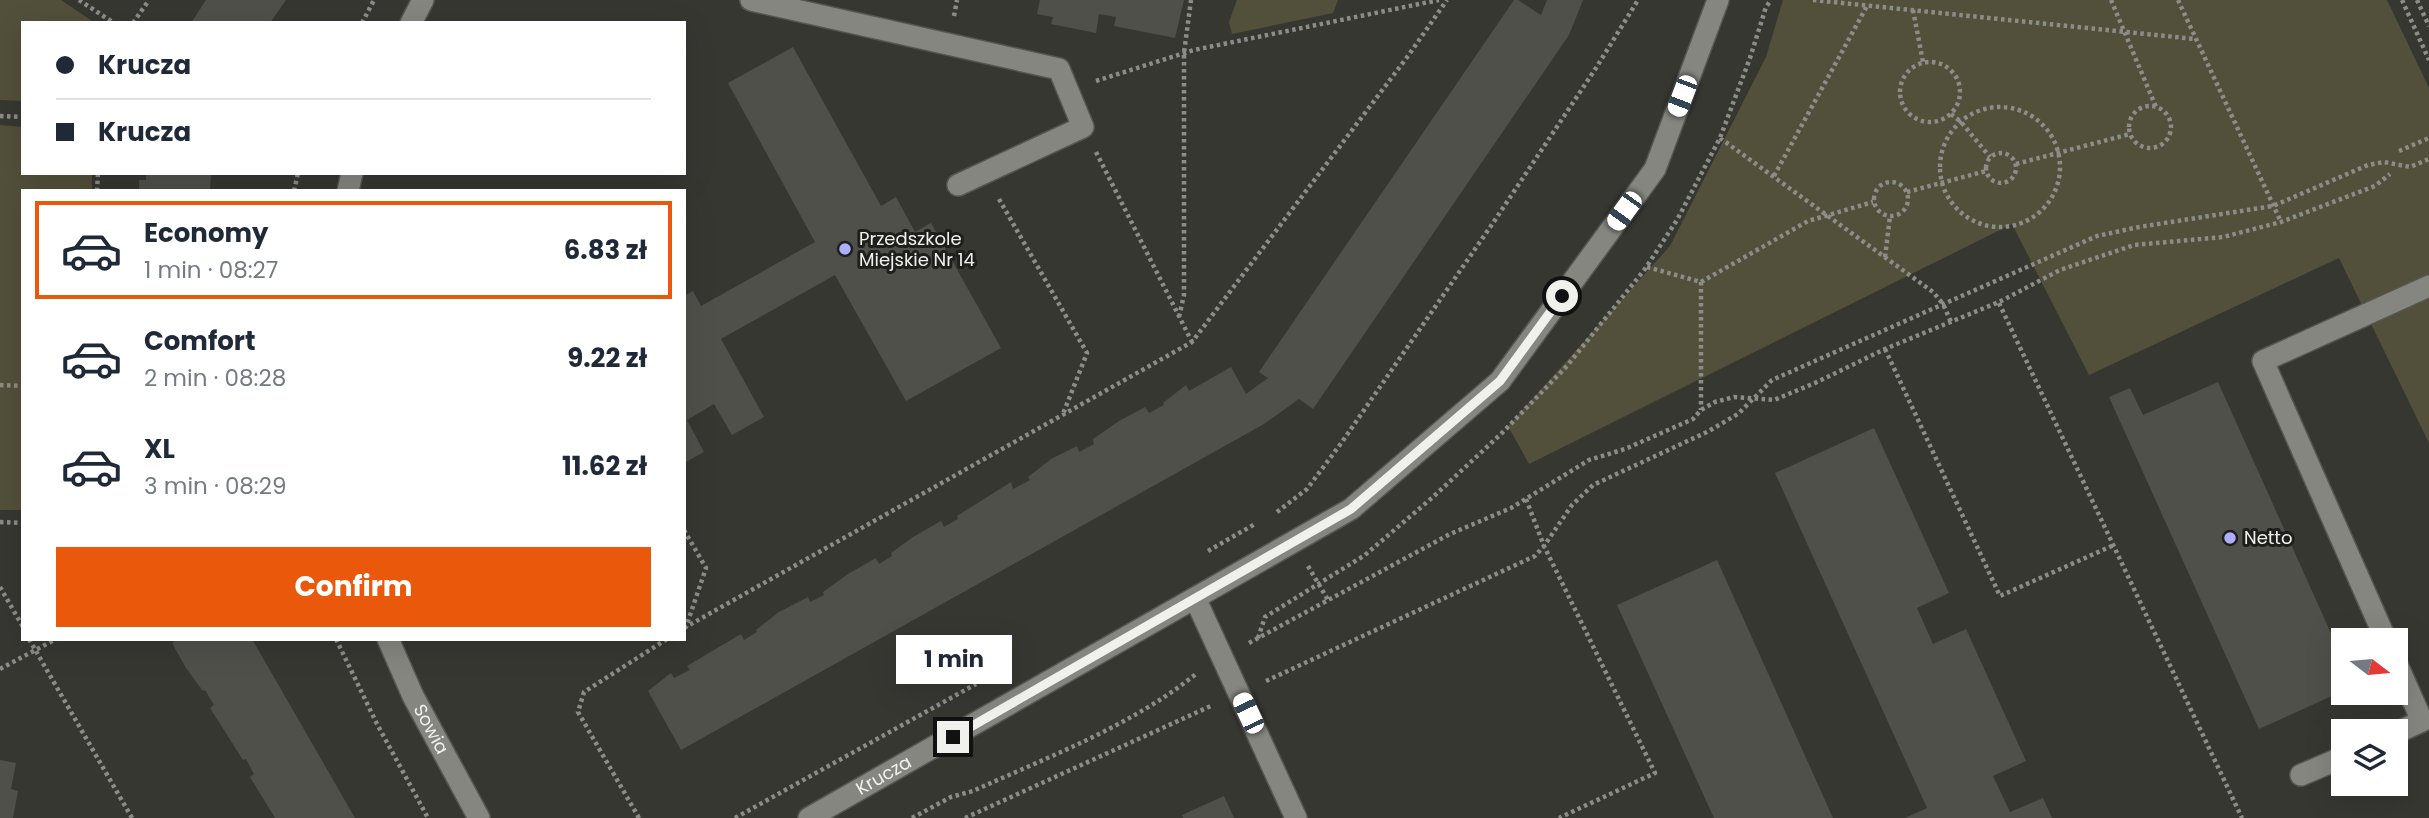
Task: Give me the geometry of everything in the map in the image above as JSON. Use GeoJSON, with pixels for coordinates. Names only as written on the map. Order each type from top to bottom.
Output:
{"type":"FeatureCollection","features":[{"type":"Feature","properties":{"kind":"street"},"geometry":{"type":"LineString","coordinates":[[412,21],[423,0]]}},
{"type":"Feature","properties":{"kind":"street"},"geometry":{"type":"LineString","coordinates":[[751,0],[1059,69],[1083,127],[958,185]]}},
{"type":"Feature","properties":{"kind":"street","name":"Krucza"},"geometry":{"type":"LineString","coordinates":[[809,818],[1351,509],[1500,381],[1655,169],[1718,0]]}},
{"type":"Feature","properties":{"kind":"street"},"geometry":{"type":"LineString","coordinates":[[2381,628],[2263,361],[2429,286]]}},
{"type":"Feature","properties":{"kind":"street"},"geometry":{"type":"LineString","coordinates":[[1195,598],[1296,818]]}},
{"type":"Feature","properties":{"kind":"street","name":"Sowia"},"geometry":{"type":"LineString","coordinates":[[389,641],[413,696],[479,818]]}},
{"type":"Feature","properties":{"kind":"street"},"geometry":{"type":"LineString","coordinates":[[2408,689],[2422,721],[2408,727]]}},
{"type":"Feature","properties":{"kind":"street"},"geometry":{"type":"LineString","coordinates":[[2301,775],[2331,762]]}},
{"type":"Feature","properties":{"kind":"path"},"geometry":{"type":"LineString","coordinates":[[79,0],[111,21]]}},
{"type":"Feature","properties":{"kind":"path"},"geometry":{"type":"LineString","coordinates":[[134,21],[149,0]]}},
{"type":"Feature","properties":{"kind":"path"},"geometry":{"type":"LineString","coordinates":[[363,21],[374,0]]}},
{"type":"Feature","properties":{"kind":"path"},"geometry":{"type":"LineString","coordinates":[[1180,317],[1184,295],[1184,53],[1191,0]]}},
{"type":"Feature","properties":{"kind":"path"},"geometry":{"type":"LineString","coordinates":[[1068,90],[1184,53],[1331,20],[1439,0]]}},
{"type":"Feature","properties":{"kind":"path"},"geometry":{"type":"LineString","coordinates":[[686,627],[1192,342],[1408,56],[1447,0]]}},
{"type":"Feature","properties":{"kind":"path"},"geometry":{"type":"LineString","coordinates":[[1276,513],[1307,489],[1342,442],[1493,223],[1638,0]]}},
{"type":"Feature","properties":{"kind":"path"},"geometry":{"type":"LineString","coordinates":[[1813,0],[2195,38]]}},
{"type":"Feature","properties":{"kind":"path"},"geometry":{"type":"LineString","coordinates":[[2111,0],[2156,107]]}},
{"type":"Feature","properties":{"kind":"path"},"geometry":{"type":"LineString","coordinates":[[2178,0],[2281,222]]}},
{"type":"Feature","properties":{"kind":"path"},"geometry":{"type":"LineString","coordinates":[[2402,0],[2429,60]]}},
{"type":"Feature","properties":{"kind":"path"},"geometry":{"type":"LineString","coordinates":[[2417,0],[2429,26]]}},
{"type":"Feature","properties":{"kind":"path"},"geometry":{"type":"LineString","coordinates":[[1774,176],[1867,6]]}},
{"type":"Feature","properties":{"kind":"path"},"geometry":{"type":"LineString","coordinates":[[1913,10],[1923,62]]}},
{"type":"Feature","properties":{"kind":"path"},"geometry":{"type":"LineString","coordinates":[[1923,62],[1939,62],[1949,67],[1960,85],[1961,96],[1951,114],[1934,122],[1924,122],[1908,112],[1902,104],[1900,86],[1903,77],[1910,69],[1923,62]]}},
{"type":"Feature","properties":{"kind":"path"},"geometry":{"type":"LineString","coordinates":[[2003,107],[2022,111],[2038,120],[2051,134],[2059,152],[2060,172],[2055,192],[2043,209],[2026,222],[2006,227],[1985,225],[1966,217],[1952,202],[1942,183],[1940,164],[1944,146],[1961,122],[1985,109],[2003,107]]}},
{"type":"Feature","properties":{"kind":"path"},"geometry":{"type":"LineString","coordinates":[[2143,107],[2156,107],[2167,114],[2170,120],[2170,134],[2166,140],[2154,147],[2140,145],[2130,134],[2133,115],[2143,107]]}},
{"type":"Feature","properties":{"kind":"path"},"geometry":{"type":"LineString","coordinates":[[1951,114],[1990,157]]}},
{"type":"Feature","properties":{"kind":"path"},"geometry":{"type":"LineString","coordinates":[[0,116],[21,117]]}},
{"type":"Feature","properties":{"kind":"path"},"geometry":{"type":"LineString","coordinates":[[1083,127],[1192,342]]}},
{"type":"Feature","properties":{"kind":"path"},"geometry":{"type":"LineString","coordinates":[[2016,164],[2130,134]]}},
{"type":"Feature","properties":{"kind":"path"},"geometry":{"type":"LineString","coordinates":[[1720,138],[1933,292],[1943,304],[1951,322]]}},
{"type":"Feature","properties":{"kind":"path"},"geometry":{"type":"LineString","coordinates":[[2399,151],[2429,138]]}},
{"type":"Feature","properties":{"kind":"path"},"geometry":{"type":"LineString","coordinates":[[2004,152],[2013,158],[2016,164],[2015,176],[2007,182],[1996,183],[1986,172],[1990,157],[2004,152]]}},
{"type":"Feature","properties":{"kind":"path"},"geometry":{"type":"LineString","coordinates":[[965,818],[1535,556],[1572,505],[1593,485],[1707,432],[1738,414],[1772,380],[2096,236],[2273,206],[2368,165],[2384,162],[2410,167],[2429,159]]}},
{"type":"Feature","properties":{"kind":"path"},"geometry":{"type":"LineString","coordinates":[[1907,192],[1986,172]]}},
{"type":"Feature","properties":{"kind":"path"},"geometry":{"type":"LineString","coordinates":[[984,173],[1087,352],[1063,415]]}},
{"type":"Feature","properties":{"kind":"path"},"geometry":{"type":"LineString","coordinates":[[912,818],[951,797],[973,791],[1112,726],[1155,702],[1222,653],[1258,639],[1450,534],[1526,499],[1590,460],[1625,449],[1693,419],[1715,402],[1734,397],[1774,400],[1885,349],[1999,302],[2060,270],[2134,245],[2223,237],[2281,222],[2375,186],[2390,174]]}},
{"type":"Feature","properties":{"kind":"path"},"geometry":{"type":"LineString","coordinates":[[1894,181],[1907,192],[1908,204],[1901,213],[1890,216],[1879,212],[1873,202],[1875,191],[1883,183],[1894,181]]}},
{"type":"Feature","properties":{"kind":"path"},"geometry":{"type":"LineString","coordinates":[[1646,267],[1701,282],[1808,220],[1873,202]]}},
{"type":"Feature","properties":{"kind":"path"},"geometry":{"type":"LineString","coordinates":[[1885,257],[1890,216]]}},
{"type":"Feature","properties":{"kind":"path"},"geometry":{"type":"LineString","coordinates":[[1701,282],[1702,410]]}},
{"type":"Feature","properties":{"kind":"path"},"geometry":{"type":"LineString","coordinates":[[1999,302],[2242,818]]}},
{"type":"Feature","properties":{"kind":"path"},"geometry":{"type":"LineString","coordinates":[[1885,349],[2000,596],[2114,545]]}},
{"type":"Feature","properties":{"kind":"path"},"geometry":{"type":"LineString","coordinates":[[0,385],[21,386]]}},
{"type":"Feature","properties":{"kind":"path"},"geometry":{"type":"LineString","coordinates":[[1526,499],[1544,546],[1655,773],[1559,818]]}},
{"type":"Feature","properties":{"kind":"path"},"geometry":{"type":"LineString","coordinates":[[0,522],[21,523]]}},
{"type":"Feature","properties":{"kind":"path"},"geometry":{"type":"LineString","coordinates":[[686,533],[706,568],[686,625]]}},
{"type":"Feature","properties":{"kind":"path"},"geometry":{"type":"LineString","coordinates":[[0,587],[21,624]]}},
{"type":"Feature","properties":{"kind":"path"},"geometry":{"type":"LineString","coordinates":[[30,641],[132,818]]}},
{"type":"Feature","properties":{"kind":"path"},"geometry":{"type":"LineString","coordinates":[[0,669],[52,641]]}},
{"type":"Feature","properties":{"kind":"path"},"geometry":{"type":"LineString","coordinates":[[336,641],[428,818]]}},
{"type":"Feature","properties":{"kind":"path"},"geometry":{"type":"LineString","coordinates":[[639,818],[578,712],[584,692],[664,641]]}},
{"type":"Feature","properties":{"kind":"shaded area"},"geometry":{"type":"Polygon","coordinates":[[[0,0],[61,0],[92,21],[21,21],[21,101],[0,100],[0,0]]]}},
{"type":"Feature","properties":{"kind":"shaded area"},"geometry":{"type":"Polygon","coordinates":[[[1237,0],[1338,0],[1333,13],[1232,34],[1229,22],[1237,0]]]}},
{"type":"Feature","properties":{"kind":"shaded area"},"geometry":{"type":"Polygon","coordinates":[[[1783,0],[2387,0],[2429,88],[2429,443],[2339,258],[2089,375],[2012,224],[1529,464],[1508,426],[1670,246],[1766,57],[1783,0]]]}},
{"type":"Feature","properties":{"kind":"shaded area"},"geometry":{"type":"Polygon","coordinates":[[[0,125],[21,127],[21,175],[92,175],[92,189],[21,189],[21,510],[0,510],[0,125]]]}},
{"type":"Feature","properties":{"kind":"building"},"geometry":{"type":"Polygon","coordinates":[[[206,0],[286,0],[271,21],[192,21],[206,0]]]}},
{"type":"Feature","properties":{"kind":"building"},"geometry":{"type":"Polygon","coordinates":[[[1040,0],[1184,0],[1175,38],[1114,26],[1116,17],[1099,14],[1096,33],[1051,24],[1053,17],[1037,14],[1040,0]]]}},
{"type":"Feature","properties":{"kind":"building"},"geometry":{"type":"Polygon","coordinates":[[[1514,0],[1541,15],[1547,0],[1583,0],[1569,35],[1313,409],[1299,399],[1264,424],[681,750],[648,691],[671,673],[674,678],[690,670],[687,666],[741,634],[744,640],[779,612],[808,597],[810,602],[824,595],[823,592],[848,574],[876,558],[879,564],[913,537],[941,521],[944,527],[1011,482],[1013,489],[1030,480],[1028,477],[1051,459],[1077,446],[1079,452],[1094,444],[1093,439],[1119,421],[1145,407],[1149,413],[1164,405],[1163,403],[1186,385],[1189,391],[1231,367],[1246,394],[1268,378],[1259,372],[1514,0]]]}},
{"type":"Feature","properties":{"kind":"building"},"geometry":{"type":"Polygon","coordinates":[[[793,47],[881,206],[896,197],[915,232],[931,223],[1001,348],[906,401],[835,275],[721,339],[764,417],[732,435],[714,404],[687,420],[704,452],[686,462],[686,295],[693,291],[701,306],[815,242],[728,83],[793,47]]]}},
{"type":"Feature","properties":{"kind":"building"},"geometry":{"type":"Polygon","coordinates":[[[146,175],[211,175],[210,189],[139,189],[139,180],[146,180],[146,175]]]}},
{"type":"Feature","properties":{"kind":"building","name":"Netto"},"geometry":{"type":"Polygon","coordinates":[[[2218,382],[2331,633],[2331,696],[2259,729],[2109,397],[2130,388],[2143,415],[2218,382]]]}},
{"type":"Feature","properties":{"kind":"building"},"geometry":{"type":"Polygon","coordinates":[[[1874,428],[1949,593],[1917,608],[1933,644],[1966,629],[2026,761],[1993,776],[2010,812],[2043,798],[2052,818],[1905,818],[1927,808],[1775,473],[1874,428]]]}},
{"type":"Feature","properties":{"kind":"building"},"geometry":{"type":"Polygon","coordinates":[[[1717,560],[1833,818],[1714,818],[1617,605],[1717,560]]]}},
{"type":"Feature","properties":{"kind":"building"},"geometry":{"type":"Polygon","coordinates":[[[253,641],[355,818],[275,818],[250,777],[254,774],[246,759],[243,760],[210,708],[214,705],[205,690],[203,691],[186,668],[172,643],[253,641]]]}},
{"type":"Feature","properties":{"kind":"building"},"geometry":{"type":"Polygon","coordinates":[[[0,760],[16,763],[11,789],[18,791],[13,818],[0,818],[0,760]]]}},
{"type":"Feature","properties":{"kind":"building"},"geometry":{"type":"Polygon","coordinates":[[[1224,796],[1234,818],[1183,818],[1182,815],[1224,796]]]}},
{"type":"Feature","properties":{"kind":"place","name":"Przedszkole Miejskie Nr 14"},"geometry":{"type":"Point","coordinates":[845,249]}},
{"type":"Feature","properties":{"kind":"place","name":"Netto"},"geometry":{"type":"Point","coordinates":[2230,538]}},
{"type":"Feature","properties":{"kind":"route"},"geometry":{"type":"LineString","coordinates":[[953,737],[1351,509],[1500,381],[1562,296]]}}]}
